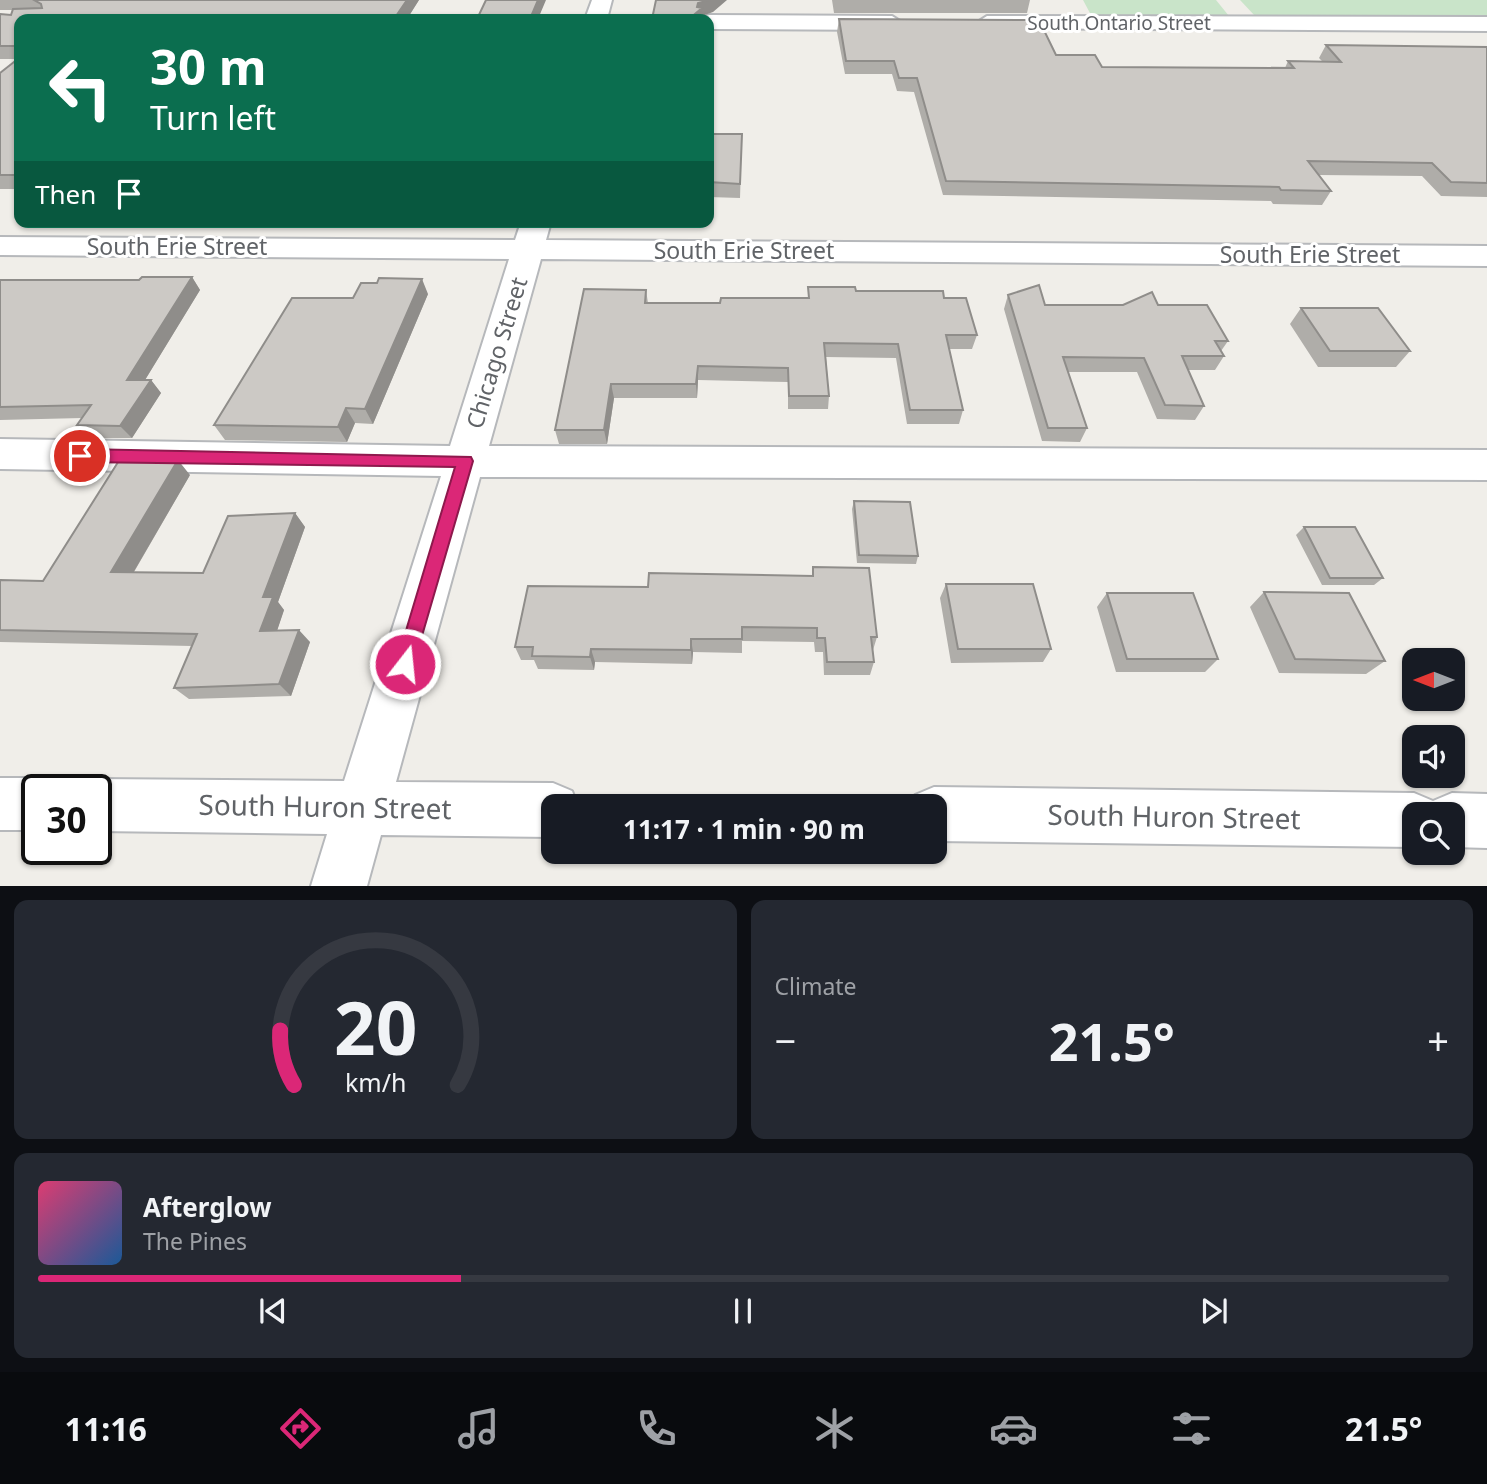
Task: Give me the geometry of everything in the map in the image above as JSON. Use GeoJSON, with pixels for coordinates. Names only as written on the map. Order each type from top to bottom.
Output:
{"type":"FeatureCollection","features":[{"type":"Feature","properties":{"kind":"street"},"geometry":{"type":"LineString","coordinates":[[1229,0],[1249,24]]}},
{"type":"Feature","properties":{"kind":"street"},"geometry":{"type":"LineString","coordinates":[[714,22],[918,23]]}},
{"type":"Feature","properties":{"kind":"street","name":"South Ontario Street"},"geometry":{"type":"LineString","coordinates":[[959,23],[1487,24]]}},
{"type":"Feature","properties":{"kind":"street","name":"South Erie Street"},"geometry":{"type":"LineString","coordinates":[[0,246],[532,236],[1487,256]]}},
{"type":"Feature","properties":{"kind":"street","name":"Chicago Street"},"geometry":{"type":"LineString","coordinates":[[339,886],[532,236]]}},
{"type":"Feature","properties":{"kind":"street"},"geometry":{"type":"LineString","coordinates":[[0,454],[465,461],[1487,465]]}},
{"type":"Feature","properties":{"kind":"street"},"geometry":{"type":"LineString","coordinates":[[0,804],[21,804]]}},
{"type":"Feature","properties":{"kind":"street","name":"South Huron Street"},"geometry":{"type":"LineString","coordinates":[[112,805],[541,810]]}},
{"type":"Feature","properties":{"kind":"street","name":"South Huron Street"},"geometry":{"type":"LineString","coordinates":[[947,814],[1402,820]]}},
{"type":"Feature","properties":{"kind":"street"},"geometry":{"type":"LineString","coordinates":[[1465,820],[1487,821]]}},
{"type":"Feature","properties":{"kind":"green space"},"geometry":{"type":"Polygon","coordinates":[[[1083,0],[1216,0],[1229,16],[1091,15],[1083,0]]]}},
{"type":"Feature","properties":{"kind":"green space"},"geometry":{"type":"Polygon","coordinates":[[[1240,0],[1487,0],[1487,19],[1255,16],[1240,0]]]}},
{"type":"Feature","properties":{"kind":"building"},"geometry":{"type":"Polygon","coordinates":[[[34,0],[407,0],[397,14],[14,14],[14,46],[0,46],[0,14],[11,15],[13,9],[42,8],[41,4],[34,0]]]}},
{"type":"Feature","properties":{"kind":"building"},"geometry":{"type":"Polygon","coordinates":[[[486,0],[538,0],[532,14],[479,14],[486,0]]]}},
{"type":"Feature","properties":{"kind":"building"},"geometry":{"type":"Polygon","coordinates":[[[656,0],[710,0],[698,3],[697,7],[702,8],[695,14],[653,14],[656,0]]]}},
{"type":"Feature","properties":{"kind":"building"},"geometry":{"type":"Polygon","coordinates":[[[839,19],[1039,20],[1056,55],[1095,55],[1102,67],[1294,68],[1288,61],[1341,62],[1326,45],[1487,47],[1487,183],[1451,182],[1432,163],[1308,161],[1331,191],[1281,190],[1279,187],[946,181],[917,78],[899,78],[894,61],[846,61],[839,19]]]}},
{"type":"Feature","properties":{"kind":"building"},"geometry":{"type":"Polygon","coordinates":[[[14,62],[14,175],[0,175],[0,73],[14,62]]]}},
{"type":"Feature","properties":{"kind":"building"},"geometry":{"type":"Polygon","coordinates":[[[714,134],[742,134],[740,184],[714,182],[714,134]]]}},
{"type":"Feature","properties":{"kind":"building"},"geometry":{"type":"Polygon","coordinates":[[[142,277],[192,277],[127,380],[151,380],[120,426],[77,425],[91,405],[0,407],[0,280],[139,280],[142,277]]]}},
{"type":"Feature","properties":{"kind":"building"},"geometry":{"type":"Polygon","coordinates":[[[379,278],[422,279],[365,409],[346,408],[338,427],[214,425],[292,298],[353,298],[361,283],[377,283],[379,278]]]}},
{"type":"Feature","properties":{"kind":"building"},"geometry":{"type":"Polygon","coordinates":[[[1039,285],[1045,305],[1123,305],[1152,292],[1158,305],[1207,305],[1228,341],[1215,341],[1224,356],[1182,356],[1204,406],[1165,405],[1144,358],[1063,357],[1087,428],[1048,428],[1008,295],[1039,285]]]}},
{"type":"Feature","properties":{"kind":"building"},"geometry":{"type":"Polygon","coordinates":[[[808,287],[855,287],[856,291],[943,291],[944,298],[966,298],[977,335],[946,335],[963,410],[910,410],[898,344],[824,343],[829,396],[789,396],[788,368],[698,366],[696,384],[611,384],[604,430],[555,430],[584,289],[646,290],[645,303],[720,303],[721,298],[809,298],[808,287]]]}},
{"type":"Feature","properties":{"kind":"building"},"geometry":{"type":"Polygon","coordinates":[[[1301,308],[1378,308],[1410,351],[1330,351],[1301,308]]]}},
{"type":"Feature","properties":{"kind":"building"},"geometry":{"type":"Polygon","coordinates":[[[120,459],[178,460],[111,572],[203,573],[228,516],[295,513],[263,597],[273,597],[260,631],[299,630],[279,684],[174,688],[197,634],[0,630],[0,580],[43,581],[120,459]]]}},
{"type":"Feature","properties":{"kind":"building"},"geometry":{"type":"Polygon","coordinates":[[[854,501],[910,502],[918,556],[859,555],[854,501]]]}},
{"type":"Feature","properties":{"kind":"building"},"geometry":{"type":"Polygon","coordinates":[[[1304,527],[1355,527],[1383,578],[1330,578],[1304,527]]]}},
{"type":"Feature","properties":{"kind":"building"},"geometry":{"type":"Polygon","coordinates":[[[813,567],[869,568],[877,637],[871,637],[874,662],[827,662],[825,638],[817,638],[817,628],[742,627],[742,639],[691,639],[691,650],[591,649],[590,657],[532,656],[533,647],[515,647],[528,586],[648,587],[649,573],[813,576],[813,567]]]}},
{"type":"Feature","properties":{"kind":"building"},"geometry":{"type":"Polygon","coordinates":[[[946,584],[1033,584],[1051,649],[958,649],[946,584]]]}},
{"type":"Feature","properties":{"kind":"building"},"geometry":{"type":"Polygon","coordinates":[[[1264,592],[1349,593],[1385,661],[1295,659],[1264,592]]]}},
{"type":"Feature","properties":{"kind":"building"},"geometry":{"type":"Polygon","coordinates":[[[1107,593],[1193,593],[1218,659],[1127,659],[1107,593]]]}},
{"type":"Feature","properties":{"kind":"route"},"geometry":{"type":"LineString","coordinates":[[80,456],[465,461],[405,664]]}}]}
